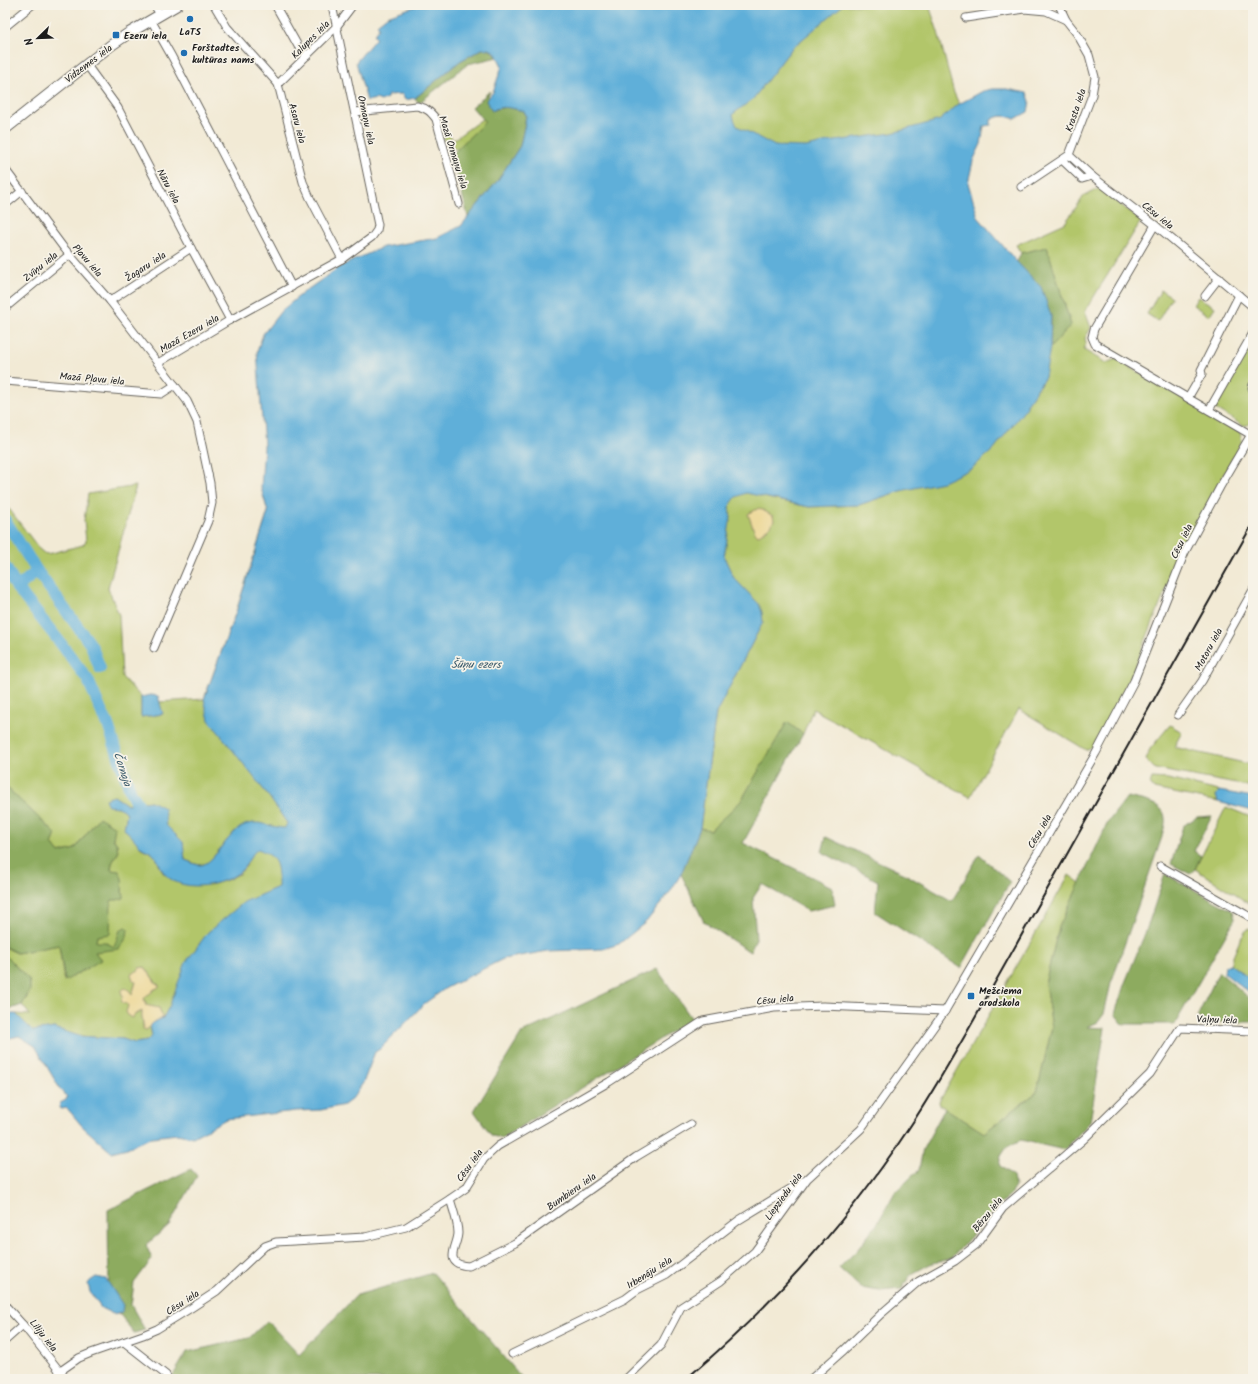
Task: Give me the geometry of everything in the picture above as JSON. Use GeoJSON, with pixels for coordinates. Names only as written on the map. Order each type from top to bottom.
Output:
{"type":"FeatureCollection","features":[{"type":"Feature","properties":{"kind":"street"},"geometry":{"type":"LineString","coordinates":[[5,27],[32,5]]}},
{"type":"Feature","properties":{"kind":"street"},"geometry":{"type":"LineString","coordinates":[[154,5],[160,14]]}},
{"type":"Feature","properties":{"kind":"street","name":"Vidzemes iela"},"geometry":{"type":"LineString","coordinates":[[5,129],[86,64],[130,33],[177,5]]}},
{"type":"Feature","properties":{"kind":"street","name":"Asaru iela"},"geometry":{"type":"LineString","coordinates":[[214,5],[227,27],[278,84],[303,182],[342,259]]}},
{"type":"Feature","properties":{"kind":"street"},"geometry":{"type":"LineString","coordinates":[[275,5],[298,46],[307,56]]}},
{"type":"Feature","properties":{"kind":"street","name":"Ormaņu iela"},"geometry":{"type":"LineString","coordinates":[[332,5],[378,224],[377,230],[372,237]]}},
{"type":"Feature","properties":{"kind":"street","name":"Kalupes iela"},"geometry":{"type":"LineString","coordinates":[[278,84],[337,26],[353,5]]}},
{"type":"Feature","properties":{"kind":"street","name":"Krasta iela"},"geometry":{"type":"LineString","coordinates":[[1059,5],[1066,20],[1077,34],[1089,55],[1095,77],[1092,95],[1069,155]]}},
{"type":"Feature","properties":{"kind":"street","name":"Krasta iela"},"geometry":{"type":"LineString","coordinates":[[966,18],[1026,7],[1046,11],[1066,20]]}},
{"type":"Feature","properties":{"kind":"street"},"geometry":{"type":"LineString","coordinates":[[151,20],[172,57],[292,287]]}},
{"type":"Feature","properties":{"kind":"street","name":"Nāru iela"},"geometry":{"type":"LineString","coordinates":[[86,64],[118,108],[230,320]]}},
{"type":"Feature","properties":{"kind":"street","name":"Mazā Ormaņu iela"},"geometry":{"type":"LineString","coordinates":[[355,112],[417,106],[425,108],[432,113],[436,119],[459,204]]}},
{"type":"Feature","properties":{"kind":"street"},"geometry":{"type":"LineString","coordinates":[[1021,187],[1069,155]]}},
{"type":"Feature","properties":{"kind":"street","name":"Cēsu iela"},"geometry":{"type":"LineString","coordinates":[[1069,155],[1092,176],[1155,225],[1253,307]]}},
{"type":"Feature","properties":{"kind":"street"},"geometry":{"type":"LineString","coordinates":[[1062,160],[1082,179],[1092,176]]}},
{"type":"Feature","properties":{"kind":"street","name":"Pļavu iela"},"geometry":{"type":"LineString","coordinates":[[5,169],[70,255],[110,301],[158,363]]}},
{"type":"Feature","properties":{"kind":"street"},"geometry":{"type":"LineString","coordinates":[[5,205],[22,191]]}},
{"type":"Feature","properties":{"kind":"street"},"geometry":{"type":"LineString","coordinates":[[1155,225],[1098,323],[1092,337],[1095,344],[1252,434]]}},
{"type":"Feature","properties":{"kind":"street","name":"Mazā Ezeru iela"},"geometry":{"type":"LineString","coordinates":[[154,648],[208,520],[212,503],[210,483],[196,422],[187,401],[158,363],[230,320],[342,259],[372,237]]}},
{"type":"Feature","properties":{"kind":"street","name":"Žagaru iela"},"geometry":{"type":"LineString","coordinates":[[110,301],[191,248]]}},
{"type":"Feature","properties":{"kind":"street","name":"Zvīņu iela"},"geometry":{"type":"LineString","coordinates":[[5,308],[70,255]]}},
{"type":"Feature","properties":{"kind":"street"},"geometry":{"type":"LineString","coordinates":[[1205,296],[1219,278]]}},
{"type":"Feature","properties":{"kind":"street"},"geometry":{"type":"LineString","coordinates":[[1188,398],[1202,374],[1201,370],[1240,295]]}},
{"type":"Feature","properties":{"kind":"street"},"geometry":{"type":"LineString","coordinates":[[1209,410],[1253,333]]}},
{"type":"Feature","properties":{"kind":"street","name":"Mazā Pļavu iela"},"geometry":{"type":"LineString","coordinates":[[5,381],[161,394],[175,386]]}},
{"type":"Feature","properties":{"kind":"street","name":"Cēsu iela"},"geometry":{"type":"LineString","coordinates":[[59,1372],[79,1358],[157,1329],[217,1291],[265,1246],[276,1242],[365,1237],[406,1227],[466,1188],[484,1159],[498,1146],[609,1082],[703,1021],[781,1008],[823,1006],[945,1011],[1096,753],[1134,681],[1185,552],[1220,487],[1252,434]]}},
{"type":"Feature","properties":{"kind":"street","name":"Motoru iela"},"geometry":{"type":"LineString","coordinates":[[1178,715],[1202,681],[1253,590]]}},
{"type":"Feature","properties":{"kind":"street"},"geometry":{"type":"LineString","coordinates":[[1160,866],[1253,919]]}},
{"type":"Feature","properties":{"kind":"street","name":"Liepziedu iela"},"geometry":{"type":"LineString","coordinates":[[626,1379],[661,1345],[681,1307],[720,1281],[756,1251],[807,1178],[861,1129],[945,1011]]}},
{"type":"Feature","properties":{"kind":"street","name":"Vaļņu iela"},"geometry":{"type":"LineString","coordinates":[[1180,1028],[1253,1031]]}},
{"type":"Feature","properties":{"kind":"street","name":"Bērzu iela"},"geometry":{"type":"LineString","coordinates":[[811,1379],[919,1281],[955,1261],[976,1244],[1003,1208],[1084,1139],[1150,1074],[1180,1028]]}},
{"type":"Feature","properties":{"kind":"street","name":"Bumbieru iela"},"geometry":{"type":"LineString","coordinates":[[450,1199],[458,1234],[453,1251],[454,1260],[460,1265],[469,1266],[515,1243],[636,1157],[691,1124]]}},
{"type":"Feature","properties":{"kind":"street","name":"Irbenāju iela"},"geometry":{"type":"LineString","coordinates":[[512,1354],[625,1299],[637,1290],[667,1275],[739,1220],[807,1178]]}},
{"type":"Feature","properties":{"kind":"street","name":"Liliju iela"},"geometry":{"type":"LineString","coordinates":[[5,1305],[24,1325],[59,1372],[66,1379]]}},
{"type":"Feature","properties":{"kind":"street"},"geometry":{"type":"LineString","coordinates":[[5,1341],[24,1325]]}},
{"type":"Feature","properties":{"kind":"street"},"geometry":{"type":"LineString","coordinates":[[124,1342],[165,1378]]}},
{"type":"Feature","properties":{"kind":"green space"},"geometry":{"type":"Polygon","coordinates":[[[835,5],[929,5],[938,32],[954,93],[959,104],[953,109],[955,122],[801,157],[733,144],[733,114],[753,98],[792,48],[828,17],[835,5]]]}},
{"type":"Feature","properties":{"kind":"green space"},"geometry":{"type":"Polygon","coordinates":[[[482,49],[487,49],[495,53],[498,57],[468,64],[419,103],[415,98],[460,61],[482,49]]]}},
{"type":"Feature","properties":{"kind":"green space"},"geometry":{"type":"Polygon","coordinates":[[[490,91],[486,101],[495,109],[507,107],[524,111],[526,115],[525,123],[520,146],[498,180],[468,217],[452,154],[485,122],[472,107],[490,91]]]}},
{"type":"Feature","properties":{"kind":"green space"},"geometry":{"type":"Polygon","coordinates":[[[434,111],[453,140],[482,119],[485,122],[457,150],[455,148],[448,150],[434,111]]]}},
{"type":"Feature","properties":{"kind":"green space"},"geometry":{"type":"Polygon","coordinates":[[[1100,188],[1141,221],[1085,311],[1091,328],[1085,338],[1086,343],[1084,350],[1106,363],[1116,359],[1240,432],[1242,441],[1182,550],[1132,674],[1093,746],[1086,750],[1019,709],[970,797],[813,709],[803,734],[787,723],[741,801],[710,831],[700,828],[716,713],[763,622],[740,600],[724,557],[727,533],[724,502],[754,488],[767,498],[809,507],[859,505],[900,491],[1027,407],[1027,404],[1045,377],[1017,262],[1041,287],[1071,325],[1047,247],[1021,253],[1016,245],[1065,223],[1084,196],[1100,188]]]}},
{"type":"Feature","properties":{"kind":"green space"},"geometry":{"type":"Polygon","coordinates":[[[1047,247],[1071,325],[1050,348],[1051,315],[1017,262],[1021,253],[1047,247]]]}},
{"type":"Feature","properties":{"kind":"green space"},"geometry":{"type":"Polygon","coordinates":[[[1161,290],[1172,297],[1158,321],[1147,314],[1161,290]]]}},
{"type":"Feature","properties":{"kind":"green space"},"geometry":{"type":"Polygon","coordinates":[[[1198,297],[1215,307],[1209,316],[1193,305],[1198,297]]]}},
{"type":"Feature","properties":{"kind":"green space"},"geometry":{"type":"Polygon","coordinates":[[[1253,337],[1253,420],[1250,424],[1242,425],[1214,408],[1214,406],[1253,337]]]}},
{"type":"Feature","properties":{"kind":"green space"},"geometry":{"type":"Polygon","coordinates":[[[136,486],[108,588],[119,615],[122,677],[141,697],[141,717],[162,714],[159,702],[204,699],[237,609],[268,512],[263,494],[283,502],[299,800],[287,890],[169,1007],[163,1018],[159,1008],[145,1006],[146,1003],[144,999],[149,993],[156,989],[157,984],[145,967],[139,970],[132,996],[122,994],[134,1015],[142,1011],[143,1026],[147,1030],[150,1025],[152,1037],[147,1041],[135,1043],[123,1039],[79,1036],[54,1028],[33,1031],[16,1014],[30,1015],[22,1005],[29,994],[29,980],[7,957],[5,957],[5,947],[17,953],[59,945],[64,981],[101,959],[94,952],[114,947],[96,943],[97,936],[112,899],[122,894],[121,876],[118,871],[111,870],[112,863],[118,853],[117,844],[99,817],[75,849],[59,853],[52,844],[56,834],[5,786],[5,506],[10,510],[40,550],[48,554],[83,545],[86,541],[84,520],[88,494],[136,486]],[[114,796],[115,806],[127,813],[124,829],[132,835],[141,848],[154,854],[163,873],[210,885],[227,880],[239,874],[247,865],[235,831],[208,863],[199,865],[185,860],[183,842],[166,825],[151,801],[126,804],[114,796]]]}},
{"type":"Feature","properties":{"kind":"green space"},"geometry":{"type":"Polygon","coordinates":[[[787,722],[803,734],[743,843],[832,887],[835,905],[808,911],[762,884],[753,898],[756,939],[750,952],[704,922],[681,874],[700,828],[710,830],[741,801],[787,722]]]}},
{"type":"Feature","properties":{"kind":"green space"},"geometry":{"type":"Polygon","coordinates":[[[1170,725],[1182,732],[1174,747],[1253,765],[1253,787],[1155,769],[1146,760],[1150,749],[1170,725]]]}},
{"type":"Feature","properties":{"kind":"green space"},"geometry":{"type":"Polygon","coordinates":[[[1152,778],[1168,779],[1219,791],[1216,796],[1218,802],[1154,789],[1150,784],[1152,778]]]}},
{"type":"Feature","properties":{"kind":"green space"},"geometry":{"type":"Polygon","coordinates":[[[5,786],[56,834],[52,844],[59,853],[75,849],[99,817],[115,827],[113,839],[117,844],[118,853],[112,863],[111,870],[119,871],[123,886],[122,892],[124,898],[112,900],[110,934],[97,936],[96,942],[105,942],[114,947],[120,930],[125,927],[128,929],[127,937],[119,949],[95,952],[101,960],[65,981],[59,945],[17,953],[5,947],[5,786]]]}},
{"type":"Feature","properties":{"kind":"green space"},"geometry":{"type":"Polygon","coordinates":[[[1127,797],[1156,805],[1164,813],[1165,823],[1162,837],[1111,983],[1104,1014],[1098,1022],[1087,1027],[1105,1028],[1090,1122],[1064,1150],[1021,1140],[1007,1147],[1001,1156],[999,1165],[1013,1176],[1015,1186],[1011,1195],[997,1207],[952,1258],[930,1264],[910,1275],[902,1289],[880,1291],[861,1288],[839,1268],[858,1249],[877,1224],[895,1192],[919,1170],[923,1149],[945,1108],[984,1133],[1037,1092],[1052,1027],[1045,984],[1059,927],[1108,822],[1127,797]]]}},
{"type":"Feature","properties":{"kind":"green space"},"geometry":{"type":"Polygon","coordinates":[[[1226,807],[1253,818],[1253,906],[1195,869],[1226,807]]]}},
{"type":"Feature","properties":{"kind":"green space"},"geometry":{"type":"Polygon","coordinates":[[[1212,816],[1194,851],[1201,856],[1195,869],[1190,874],[1171,864],[1183,826],[1197,817],[1212,816]]]}},
{"type":"Feature","properties":{"kind":"green space"},"geometry":{"type":"Polygon","coordinates":[[[826,837],[905,874],[952,901],[979,855],[1010,882],[961,968],[875,912],[878,881],[822,852],[826,837]]]}},
{"type":"Feature","properties":{"kind":"green space"},"geometry":{"type":"Polygon","coordinates":[[[1165,874],[1233,911],[1235,919],[1175,1024],[1123,1024],[1115,1014],[1124,985],[1146,931],[1165,874]]]}},
{"type":"Feature","properties":{"kind":"green space"},"geometry":{"type":"Polygon","coordinates":[[[1069,875],[1080,883],[1059,927],[1045,984],[1052,1027],[1037,1092],[984,1133],[940,1105],[939,1102],[1069,875]]]}},
{"type":"Feature","properties":{"kind":"green space"},"geometry":{"type":"Polygon","coordinates":[[[1247,929],[1253,930],[1253,981],[1230,964],[1240,940],[1247,929]]]}},
{"type":"Feature","properties":{"kind":"green space"},"geometry":{"type":"Polygon","coordinates":[[[5,957],[7,957],[29,980],[30,990],[22,1005],[8,1010],[5,1015],[5,957]]]}},
{"type":"Feature","properties":{"kind":"green space"},"geometry":{"type":"Polygon","coordinates":[[[657,969],[692,1019],[502,1138],[492,1136],[474,1111],[522,1033],[657,969]]]}},
{"type":"Feature","properties":{"kind":"green space"},"geometry":{"type":"Polygon","coordinates":[[[1219,972],[1253,1001],[1253,1022],[1207,1022],[1197,1017],[1219,972]]]}},
{"type":"Feature","properties":{"kind":"green space"},"geometry":{"type":"Polygon","coordinates":[[[191,1169],[197,1176],[169,1225],[146,1245],[152,1259],[134,1283],[131,1305],[145,1330],[134,1333],[109,1300],[108,1210],[191,1169]]]}},
{"type":"Feature","properties":{"kind":"green space"},"geometry":{"type":"Polygon","coordinates":[[[433,1273],[523,1379],[173,1379],[172,1377],[187,1352],[249,1338],[267,1321],[299,1355],[357,1295],[433,1273]]]}},
{"type":"Feature","properties":{"kind":"sand"},"geometry":{"type":"Polygon","coordinates":[[[759,508],[773,516],[774,520],[771,526],[759,535],[755,533],[748,514],[759,508]]]}},
{"type":"Feature","properties":{"kind":"sand"},"geometry":{"type":"Polygon","coordinates":[[[145,967],[159,987],[146,996],[144,999],[146,1003],[145,1005],[159,1008],[163,1018],[152,1023],[147,1030],[143,1029],[142,1011],[134,1015],[133,1018],[129,1017],[126,1012],[128,1006],[126,1003],[123,1004],[121,999],[123,997],[121,991],[125,988],[129,990],[132,995],[136,982],[133,980],[131,974],[139,970],[139,968],[145,967]]]}},
{"type":"Feature","properties":{"kind":"water","name":"Šūņu ezers"},"geometry":{"type":"Polygon","coordinates":[[[419,5],[843,5],[792,48],[753,99],[733,114],[737,126],[775,146],[806,147],[828,142],[892,133],[940,120],[959,104],[983,91],[992,89],[1007,89],[1027,93],[1030,101],[1028,112],[1015,119],[999,116],[991,120],[991,125],[984,126],[981,144],[973,161],[968,183],[978,217],[1041,287],[1051,315],[1050,348],[1045,377],[1027,404],[1027,407],[993,450],[971,469],[943,482],[900,491],[859,505],[809,507],[746,493],[736,497],[729,507],[731,517],[724,557],[734,578],[759,604],[763,622],[716,713],[700,828],[681,874],[670,892],[646,922],[619,944],[603,949],[548,951],[503,959],[446,988],[425,1003],[380,1049],[375,1052],[363,1083],[352,1099],[344,1105],[321,1110],[296,1111],[226,1119],[193,1137],[177,1134],[152,1137],[127,1148],[111,1152],[82,1126],[67,1108],[59,1108],[60,1103],[66,1100],[67,1097],[60,1089],[35,1046],[19,1036],[6,1039],[5,1030],[11,1014],[16,1014],[33,1031],[54,1028],[79,1036],[123,1039],[135,1043],[147,1041],[152,1036],[150,1025],[163,1018],[169,1007],[186,962],[208,932],[244,902],[278,887],[278,874],[274,859],[258,849],[246,865],[237,874],[229,879],[210,885],[189,886],[171,879],[161,869],[154,855],[141,847],[124,829],[127,813],[119,807],[108,806],[105,799],[114,796],[126,804],[151,801],[164,808],[166,825],[183,842],[185,860],[198,865],[206,863],[211,859],[228,839],[241,827],[248,824],[257,823],[285,828],[287,823],[267,794],[209,720],[204,699],[237,609],[268,512],[261,488],[264,446],[257,352],[263,334],[281,311],[304,292],[341,266],[383,247],[437,238],[461,226],[498,180],[520,146],[526,115],[524,111],[503,107],[492,111],[486,101],[493,92],[502,66],[495,52],[489,49],[482,49],[460,61],[415,98],[405,100],[402,94],[388,95],[387,98],[381,101],[376,99],[367,101],[356,62],[376,38],[374,35],[379,27],[377,24],[387,16],[419,5]]]}},
{"type":"Feature","properties":{"kind":"water"},"geometry":{"type":"Polygon","coordinates":[[[151,695],[158,696],[163,714],[141,717],[141,697],[151,695]]]}},
{"type":"Feature","properties":{"kind":"water"},"geometry":{"type":"Polygon","coordinates":[[[1219,791],[1253,797],[1253,811],[1218,802],[1216,796],[1219,791]]]}},
{"type":"Feature","properties":{"kind":"water"},"geometry":{"type":"Polygon","coordinates":[[[1230,964],[1253,981],[1253,996],[1224,973],[1225,966],[1230,964]]]}},
{"type":"Feature","properties":{"kind":"water"},"geometry":{"type":"Polygon","coordinates":[[[96,1277],[106,1279],[123,1305],[122,1312],[113,1314],[101,1308],[90,1292],[88,1284],[96,1277]]]}},
{"type":"Feature","properties":{"kind":"waterway"},"geometry":{"type":"LineString","coordinates":[[5,520],[37,571],[91,645],[100,668]]}},
{"type":"Feature","properties":{"kind":"waterway","name":"Čornaja"},"geometry":{"type":"LineString","coordinates":[[5,567],[17,588],[88,680],[107,722],[131,793],[146,816]]}},
{"type":"Feature","properties":{"kind":"waterway"},"geometry":{"type":"LineString","coordinates":[[17,588],[37,571]]}},
{"type":"Feature","properties":{"kind":"railway"},"geometry":{"type":"LineString","coordinates":[[686,1379],[748,1322],[806,1261],[860,1197],[909,1128],[967,1032],[1253,523]]}},
{"type":"Feature","properties":{"kind":"place","name":"LaTS"},"geometry":{"type":"Point","coordinates":[190,19]}},
{"type":"Feature","properties":{"kind":"place","name":"Ezeru iela"},"geometry":{"type":"Point","coordinates":[116,35]}},
{"type":"Feature","properties":{"kind":"place","name":"Forštadtes kultūras nams"},"geometry":{"type":"Point","coordinates":[184,53]}},
{"type":"Feature","properties":{"kind":"place","name":"Mežciema arodskola"},"geometry":{"type":"Point","coordinates":[971,996]}}]}
